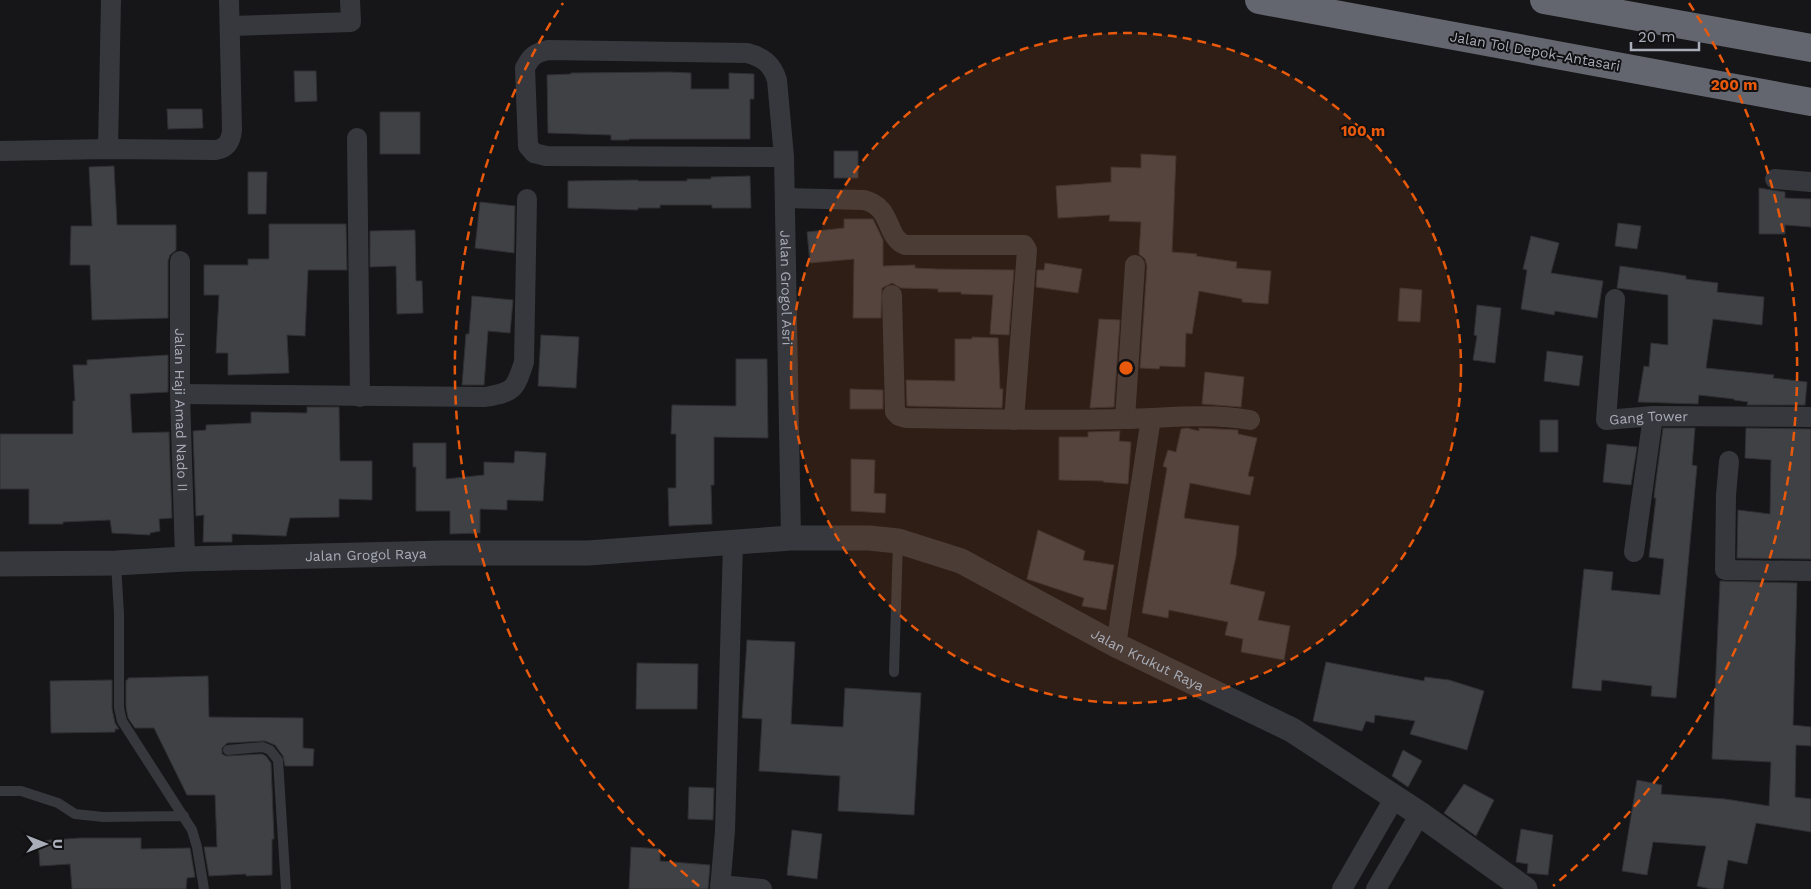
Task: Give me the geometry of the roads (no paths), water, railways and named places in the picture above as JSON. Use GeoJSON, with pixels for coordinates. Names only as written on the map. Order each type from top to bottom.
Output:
{"type":"FeatureCollection","features":[{"type":"Feature","properties":{"kind":"highway","name":"Jalan Tol Depok–Antasari"},"geometry":{"type":"LineString","coordinates":[[1259,0],[1811,102]]}},
{"type":"Feature","properties":{"kind":"highway"},"geometry":{"type":"LineString","coordinates":[[1544,0],[1811,48]]}},
{"type":"Feature","properties":{"kind":"street"},"geometry":{"type":"LineString","coordinates":[[108,149],[110,0]]}},
{"type":"Feature","properties":{"kind":"street"},"geometry":{"type":"LineString","coordinates":[[0,151],[222,149],[228,144],[232,130],[229,0]]}},
{"type":"Feature","properties":{"kind":"street"},"geometry":{"type":"LineString","coordinates":[[230,26],[351,22],[350,0]]}},
{"type":"Feature","properties":{"kind":"street","name":"Jalan Grogol Asri"},"geometry":{"type":"LineString","coordinates":[[784,157],[546,156],[534,152],[528,146],[526,68],[530,58],[537,52],[548,50],[746,53],[766,61],[774,69],[777,80],[784,157],[792,538]]}},
{"type":"Feature","properties":{"kind":"street"},"geometry":{"type":"LineString","coordinates":[[357,138],[360,397]]}},
{"type":"Feature","properties":{"kind":"street"},"geometry":{"type":"LineString","coordinates":[[1775,179],[1811,182]]}},
{"type":"Feature","properties":{"kind":"street"},"geometry":{"type":"LineString","coordinates":[[180,394],[485,397],[507,393],[518,381],[524,362],[527,198]]}},
{"type":"Feature","properties":{"kind":"street"},"geometry":{"type":"LineString","coordinates":[[785,198],[864,200],[872,202],[877,204],[883,212],[899,243],[905,245],[1024,245],[1027,250],[1014,420]]}},
{"type":"Feature","properties":{"kind":"street","name":"Jalan Haji Amad Nado II"},"geometry":{"type":"LineString","coordinates":[[180,261],[180,394],[185,558]]}},
{"type":"Feature","properties":{"kind":"street"},"geometry":{"type":"LineString","coordinates":[[1125,419],[1135,265]]}},
{"type":"Feature","properties":{"kind":"street"},"geometry":{"type":"LineString","coordinates":[[892,295],[895,412],[899,416],[906,418],[1014,420],[1125,419],[1205,415],[1250,420]]}},
{"type":"Feature","properties":{"kind":"street","name":"Gang Tower"},"geometry":{"type":"LineString","coordinates":[[1615,299],[1606,420],[1653,416],[1811,417]]}},
{"type":"Feature","properties":{"kind":"street"},"geometry":{"type":"LineString","coordinates":[[1634,552],[1653,416]]}},
{"type":"Feature","properties":{"kind":"street"},"geometry":{"type":"LineString","coordinates":[[1116,645],[1151,418]]}},
{"type":"Feature","properties":{"kind":"street"},"geometry":{"type":"LineString","coordinates":[[1729,460],[1726,495],[1725,570],[1811,571]]}},
{"type":"Feature","properties":{"kind":"street","name":"Jalan Krukut Raya"},"geometry":{"type":"LineString","coordinates":[[733,542],[792,538],[869,538],[898,542],[961,561],[1116,645],[1292,730],[1395,797],[1526,889]]}},
{"type":"Feature","properties":{"kind":"street"},"geometry":{"type":"LineString","coordinates":[[733,542],[725,831],[720,887],[762,889]]}},
{"type":"Feature","properties":{"kind":"street","name":"Jalan Grogol Raya"},"geometry":{"type":"LineString","coordinates":[[0,564],[117,572],[185,558],[588,553],[733,542]]}},
{"type":"Feature","properties":{"kind":"street"},"geometry":{"type":"LineString","coordinates":[[1342,889],[1395,797]]}},
{"type":"Feature","properties":{"kind":"street"},"geometry":{"type":"LineString","coordinates":[[1376,889],[1420,814]]}},
{"type":"Feature","properties":{"kind":"lane"},"geometry":{"type":"LineString","coordinates":[[894,672],[898,542]]}},
{"type":"Feature","properties":{"kind":"lane"},"geometry":{"type":"LineString","coordinates":[[117,572],[119,708],[122,722],[192,830],[197,847],[204,889]]}},
{"type":"Feature","properties":{"kind":"lane"},"geometry":{"type":"LineString","coordinates":[[228,750],[263,747],[270,750],[278,760],[286,889]]}},
{"type":"Feature","properties":{"kind":"lane"},"geometry":{"type":"LineString","coordinates":[[0,791],[21,791],[58,804],[76,814],[103,817],[184,816]]}}]}
